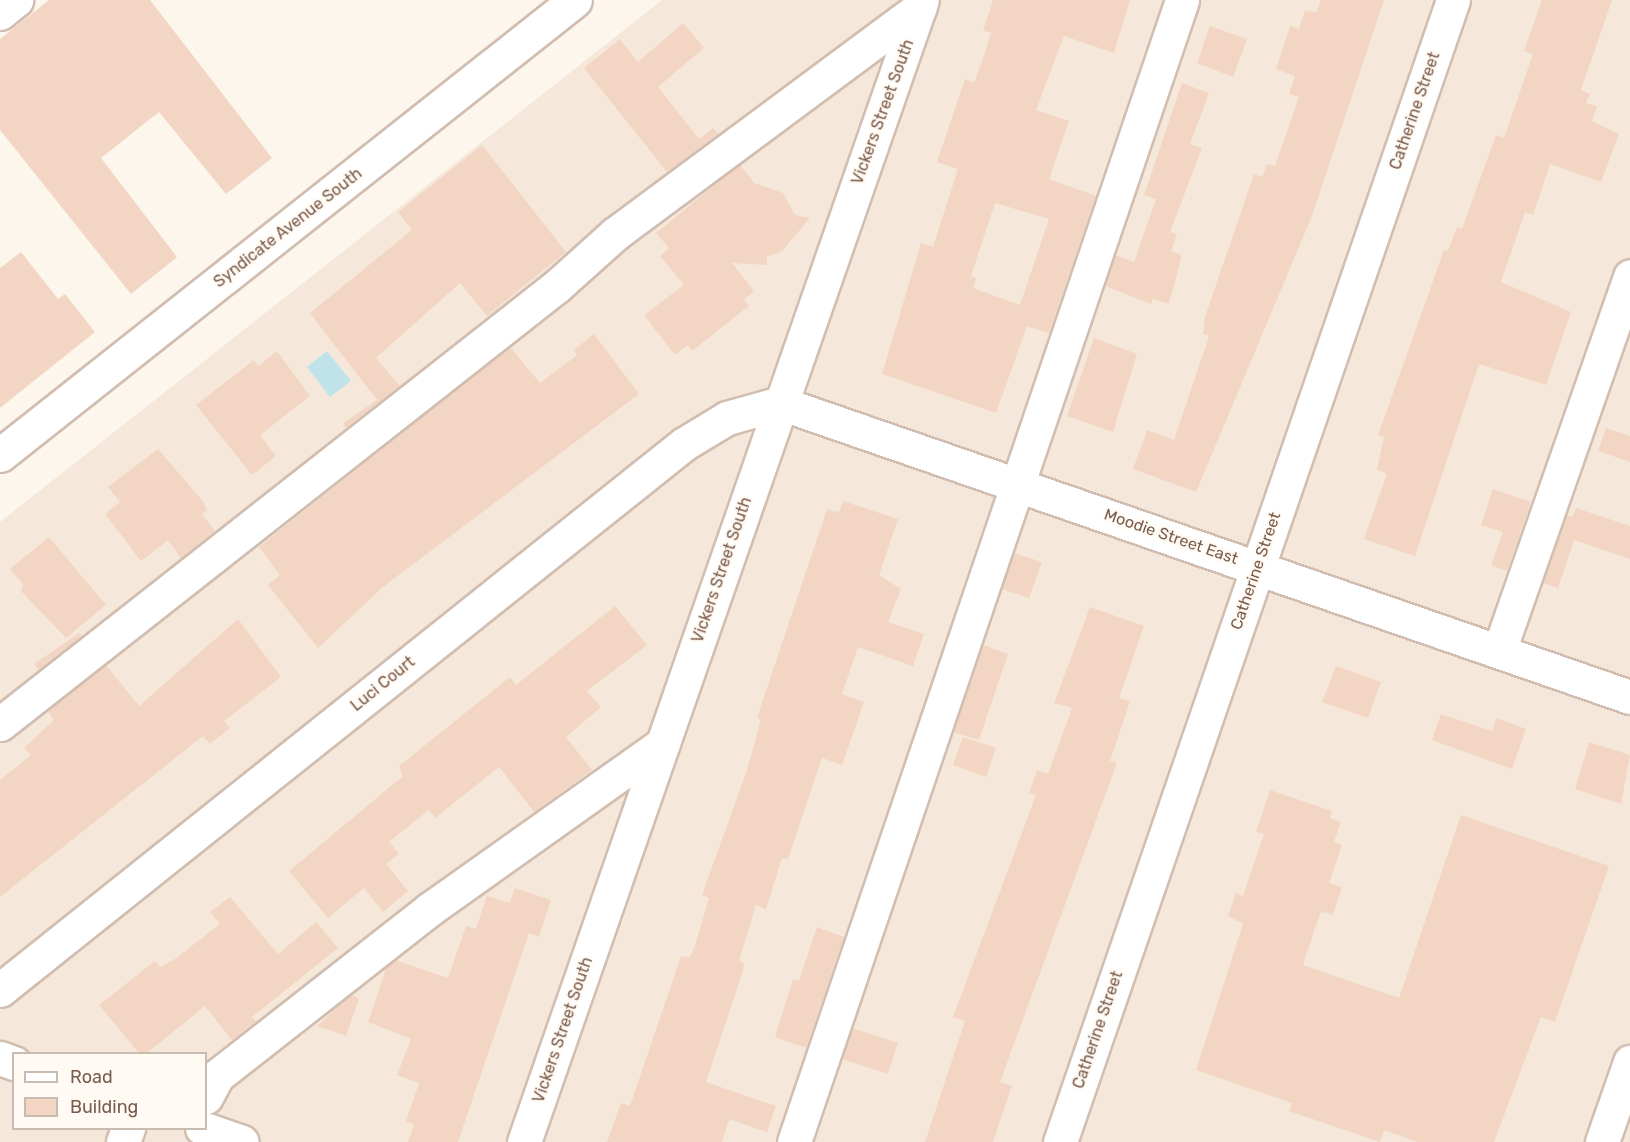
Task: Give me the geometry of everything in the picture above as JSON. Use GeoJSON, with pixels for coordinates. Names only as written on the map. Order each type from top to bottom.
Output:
{"type":"FeatureCollection","features":[{"type":"Feature","properties":{"kind":"street"},"geometry":{"type":"LineString","coordinates":[[0,13],[16,0]]}},
{"type":"Feature","properties":{"kind":"street","name":"Syndicate Avenue South"},"geometry":{"type":"LineString","coordinates":[[0,455],[575,0]]}},
{"type":"Feature","properties":{"kind":"street"},"geometry":{"type":"LineString","coordinates":[[794,1142],[1014,483],[1182,0]]}},
{"type":"Feature","properties":{"kind":"street","name":"Catherine Street"},"geometry":{"type":"LineString","coordinates":[[1060,1142],[1453,0]]}},
{"type":"Feature","properties":{"kind":"street"},"geometry":{"type":"LineString","coordinates":[[0,724],[557,286],[615,234],[921,4]]}},
{"type":"Feature","properties":{"kind":"street","name":"Vickers Street South"},"geometry":{"type":"LineString","coordinates":[[524,1142],[921,4]]}},
{"type":"Feature","properties":{"kind":"street"},"geometry":{"type":"LineString","coordinates":[[1499,651],[1630,276]]}},
{"type":"Feature","properties":{"kind":"street","name":"Moodie Street East"},"geometry":{"type":"LineString","coordinates":[[780,403],[1258,566],[1630,697]]}},
{"type":"Feature","properties":{"kind":"street","name":"Luci Court"},"geometry":{"type":"LineString","coordinates":[[0,990],[684,444],[727,418],[780,403]]}},
{"type":"Feature","properties":{"kind":"street"},"geometry":{"type":"LineString","coordinates":[[207,1095],[217,1076],[430,909],[662,744]]}},
{"type":"Feature","properties":{"kind":"street"},"geometry":{"type":"LineString","coordinates":[[1602,1142],[1630,1062]]}},
{"type":"Feature","properties":{"kind":"street"},"geometry":{"type":"LineString","coordinates":[[207,1130],[242,1142]]}},
{"type":"Feature","properties":{"kind":"shaded area"},"geometry":{"type":"Polygon","coordinates":[[[662,0],[1630,0],[1630,1142],[0,1142],[0,522],[662,0]]]}},
{"type":"Feature","properties":{"kind":"water"},"geometry":{"type":"Polygon","coordinates":[[[327,351],[351,381],[330,397],[307,367],[327,351]]]}},
{"type":"Feature","properties":{"kind":"building"},"geometry":{"type":"Polygon","coordinates":[[[49,0],[150,0],[272,158],[226,194],[159,112],[101,158],[177,257],[131,294],[0,130],[0,39],[49,0]]]}},
{"type":"Feature","properties":{"kind":"building"},"geometry":{"type":"Polygon","coordinates":[[[993,0],[1130,0],[1114,53],[1064,36],[1036,110],[1069,121],[1049,179],[1096,196],[1049,333],[1027,326],[996,413],[882,374],[921,243],[933,247],[958,169],[937,162],[965,79],[974,83],[983,58],[991,33],[983,30],[993,0]],[[995,203],[971,276],[976,278],[973,288],[1020,305],[1049,219],[995,203]]]}},
{"type":"Feature","properties":{"kind":"building"},"geometry":{"type":"Polygon","coordinates":[[[1321,0],[1384,0],[1312,216],[1196,492],[1133,469],[1147,430],[1174,440],[1209,336],[1203,334],[1205,317],[1254,174],[1262,177],[1267,164],[1275,166],[1299,97],[1289,94],[1295,76],[1276,69],[1290,26],[1299,29],[1305,10],[1316,13],[1321,0]]]}},
{"type":"Feature","properties":{"kind":"building"},"geometry":{"type":"Polygon","coordinates":[[[1542,0],[1612,0],[1581,90],[1590,94],[1586,103],[1597,106],[1592,121],[1619,134],[1601,182],[1550,164],[1533,215],[1525,212],[1501,282],[1571,312],[1546,385],[1479,364],[1415,556],[1364,539],[1387,474],[1377,470],[1384,437],[1378,435],[1444,250],[1448,251],[1457,227],[1462,229],[1496,135],[1504,138],[1533,54],[1524,51],[1542,0]]]}},
{"type":"Feature","properties":{"kind":"building"},"geometry":{"type":"Polygon","coordinates":[[[683,23],[704,48],[658,87],[699,139],[713,128],[718,134],[667,172],[584,68],[620,39],[638,62],[683,23]]]}},
{"type":"Feature","properties":{"kind":"building"},"geometry":{"type":"Polygon","coordinates":[[[1210,26],[1247,39],[1233,77],[1197,63],[1210,26]]]}},
{"type":"Feature","properties":{"kind":"building"},"geometry":{"type":"Polygon","coordinates":[[[1182,83],[1209,93],[1190,144],[1202,148],[1170,232],[1177,234],[1171,251],[1182,255],[1169,304],[1153,299],[1151,304],[1105,286],[1115,255],[1134,262],[1156,199],[1144,195],[1182,83]]]}},
{"type":"Feature","properties":{"kind":"building"},"geometry":{"type":"Polygon","coordinates":[[[482,145],[566,252],[487,316],[460,283],[376,358],[400,386],[346,428],[343,423],[377,400],[310,313],[412,230],[398,212],[482,145]]]}},
{"type":"Feature","properties":{"kind":"building"},"geometry":{"type":"Polygon","coordinates":[[[740,164],[754,183],[783,193],[795,215],[810,218],[782,251],[767,257],[767,265],[732,263],[754,291],[744,300],[749,306],[692,351],[688,345],[675,355],[644,315],[684,285],[660,256],[669,248],[656,233],[740,164]]]}},
{"type":"Feature","properties":{"kind":"building"},"geometry":{"type":"Polygon","coordinates":[[[21,252],[58,299],[65,294],[95,332],[0,408],[0,268],[21,252]]]}},
{"type":"Feature","properties":{"kind":"building"},"geometry":{"type":"Polygon","coordinates":[[[594,334],[639,394],[383,587],[318,648],[268,585],[280,575],[259,547],[510,347],[540,383],[577,355],[574,350],[594,334]]]}},
{"type":"Feature","properties":{"kind":"building"},"geometry":{"type":"Polygon","coordinates":[[[1094,338],[1137,354],[1113,432],[1067,416],[1094,338]]]}},
{"type":"Feature","properties":{"kind":"building"},"geometry":{"type":"Polygon","coordinates":[[[277,351],[310,396],[260,435],[276,456],[252,475],[196,405],[254,360],[258,366],[277,351]]]}},
{"type":"Feature","properties":{"kind":"building"},"geometry":{"type":"Polygon","coordinates":[[[1606,428],[1630,436],[1630,462],[1598,451],[1606,428]]]}},
{"type":"Feature","properties":{"kind":"building"},"geometry":{"type":"Polygon","coordinates":[[[158,449],[202,500],[207,510],[202,514],[215,531],[181,558],[168,540],[141,561],[105,514],[120,502],[108,487],[158,449]]]}},
{"type":"Feature","properties":{"kind":"building"},"geometry":{"type":"Polygon","coordinates":[[[1493,489],[1531,502],[1507,571],[1491,565],[1503,532],[1481,525],[1493,489]]]}},
{"type":"Feature","properties":{"kind":"building"},"geometry":{"type":"Polygon","coordinates":[[[843,501],[898,519],[879,575],[901,589],[888,622],[924,634],[913,666],[858,647],[842,694],[864,702],[842,765],[822,758],[788,859],[782,858],[766,909],[756,905],[739,961],[744,963],[742,974],[706,1082],[776,1106],[767,1132],[729,1119],[722,1142],[607,1142],[621,1103],[630,1106],[681,956],[689,958],[695,946],[709,898],[702,895],[748,767],[761,719],[757,718],[827,509],[839,513],[843,501]]]}},
{"type":"Feature","properties":{"kind":"building"},"geometry":{"type":"Polygon","coordinates":[[[1576,508],[1630,526],[1630,559],[1574,540],[1558,588],[1543,583],[1566,515],[1572,517],[1576,508]]]}},
{"type":"Feature","properties":{"kind":"building"},"geometry":{"type":"Polygon","coordinates":[[[49,537],[106,605],[66,638],[21,591],[23,584],[10,569],[49,537]]]}},
{"type":"Feature","properties":{"kind":"building"},"geometry":{"type":"Polygon","coordinates":[[[1014,553],[1042,562],[1029,598],[1002,589],[1014,553]]]}},
{"type":"Feature","properties":{"kind":"building"},"geometry":{"type":"Polygon","coordinates":[[[615,606],[647,645],[587,691],[601,707],[566,737],[592,770],[534,812],[499,767],[435,818],[429,810],[389,842],[399,854],[386,864],[408,891],[383,912],[364,888],[328,918],[289,871],[403,776],[399,766],[510,677],[516,685],[615,606]]]}},
{"type":"Feature","properties":{"kind":"building"},"geometry":{"type":"Polygon","coordinates":[[[1090,607],[1144,626],[1119,698],[1130,701],[1110,761],[1117,763],[1000,1082],[1012,1086],[993,1142],[925,1142],[965,1021],[953,1017],[1036,795],[1029,793],[1037,770],[1048,774],[1072,708],[1054,703],[1090,607]]]}},
{"type":"Feature","properties":{"kind":"building"},"geometry":{"type":"Polygon","coordinates":[[[238,619],[281,677],[224,721],[230,728],[210,744],[203,736],[0,897],[0,780],[31,755],[24,748],[54,720],[47,711],[106,665],[139,706],[238,619]]]}},
{"type":"Feature","properties":{"kind":"building"},"geometry":{"type":"Polygon","coordinates":[[[79,633],[82,636],[38,670],[34,664],[79,633]]]}},
{"type":"Feature","properties":{"kind":"building"},"geometry":{"type":"Polygon","coordinates":[[[983,645],[1008,654],[979,740],[953,732],[983,645]]]}},
{"type":"Feature","properties":{"kind":"building"},"geometry":{"type":"Polygon","coordinates":[[[1336,666],[1381,682],[1368,718],[1322,702],[1336,666]]]}},
{"type":"Feature","properties":{"kind":"building"},"geometry":{"type":"Polygon","coordinates":[[[1441,714],[1492,731],[1496,718],[1526,729],[1512,769],[1432,740],[1441,714]]]}},
{"type":"Feature","properties":{"kind":"building"},"geometry":{"type":"Polygon","coordinates":[[[963,737],[996,748],[986,777],[953,765],[963,737]]]}},
{"type":"Feature","properties":{"kind":"building"},"geometry":{"type":"Polygon","coordinates":[[[1589,742],[1630,755],[1621,804],[1575,789],[1589,742]]]}},
{"type":"Feature","properties":{"kind":"building"},"geometry":{"type":"Polygon","coordinates":[[[1270,790],[1332,811],[1330,818],[1341,822],[1334,842],[1342,845],[1329,883],[1342,887],[1333,915],[1321,911],[1303,965],[1399,998],[1461,815],[1609,866],[1555,1022],[1541,1017],[1494,1142],[1417,1142],[1384,1130],[1380,1142],[1289,1111],[1292,1103],[1196,1070],[1243,924],[1228,916],[1236,893],[1243,896],[1264,834],[1256,832],[1270,790]]]}},
{"type":"Feature","properties":{"kind":"building"},"geometry":{"type":"Polygon","coordinates":[[[515,888],[551,900],[539,937],[529,933],[458,1142],[408,1142],[414,1124],[406,1121],[419,1083],[397,1075],[411,1039],[368,1022],[387,966],[395,960],[448,978],[466,926],[476,929],[487,896],[510,903],[515,888]]]}},
{"type":"Feature","properties":{"kind":"building"},"geometry":{"type":"Polygon","coordinates":[[[230,897],[278,954],[316,922],[338,948],[252,1017],[256,1021],[232,1040],[205,1006],[148,1052],[138,1052],[99,1005],[155,961],[160,967],[175,959],[220,924],[210,912],[230,897]]]}},
{"type":"Feature","properties":{"kind":"building"},"geometry":{"type":"Polygon","coordinates":[[[817,927],[844,937],[806,1048],[775,1037],[793,979],[799,981],[817,927]]]}},
{"type":"Feature","properties":{"kind":"building"},"geometry":{"type":"Polygon","coordinates":[[[351,995],[359,998],[346,1036],[317,1026],[351,995]]]}},
{"type":"Feature","properties":{"kind":"building"},"geometry":{"type":"Polygon","coordinates":[[[852,1028],[898,1043],[888,1074],[842,1059],[852,1028]]]}}]}
